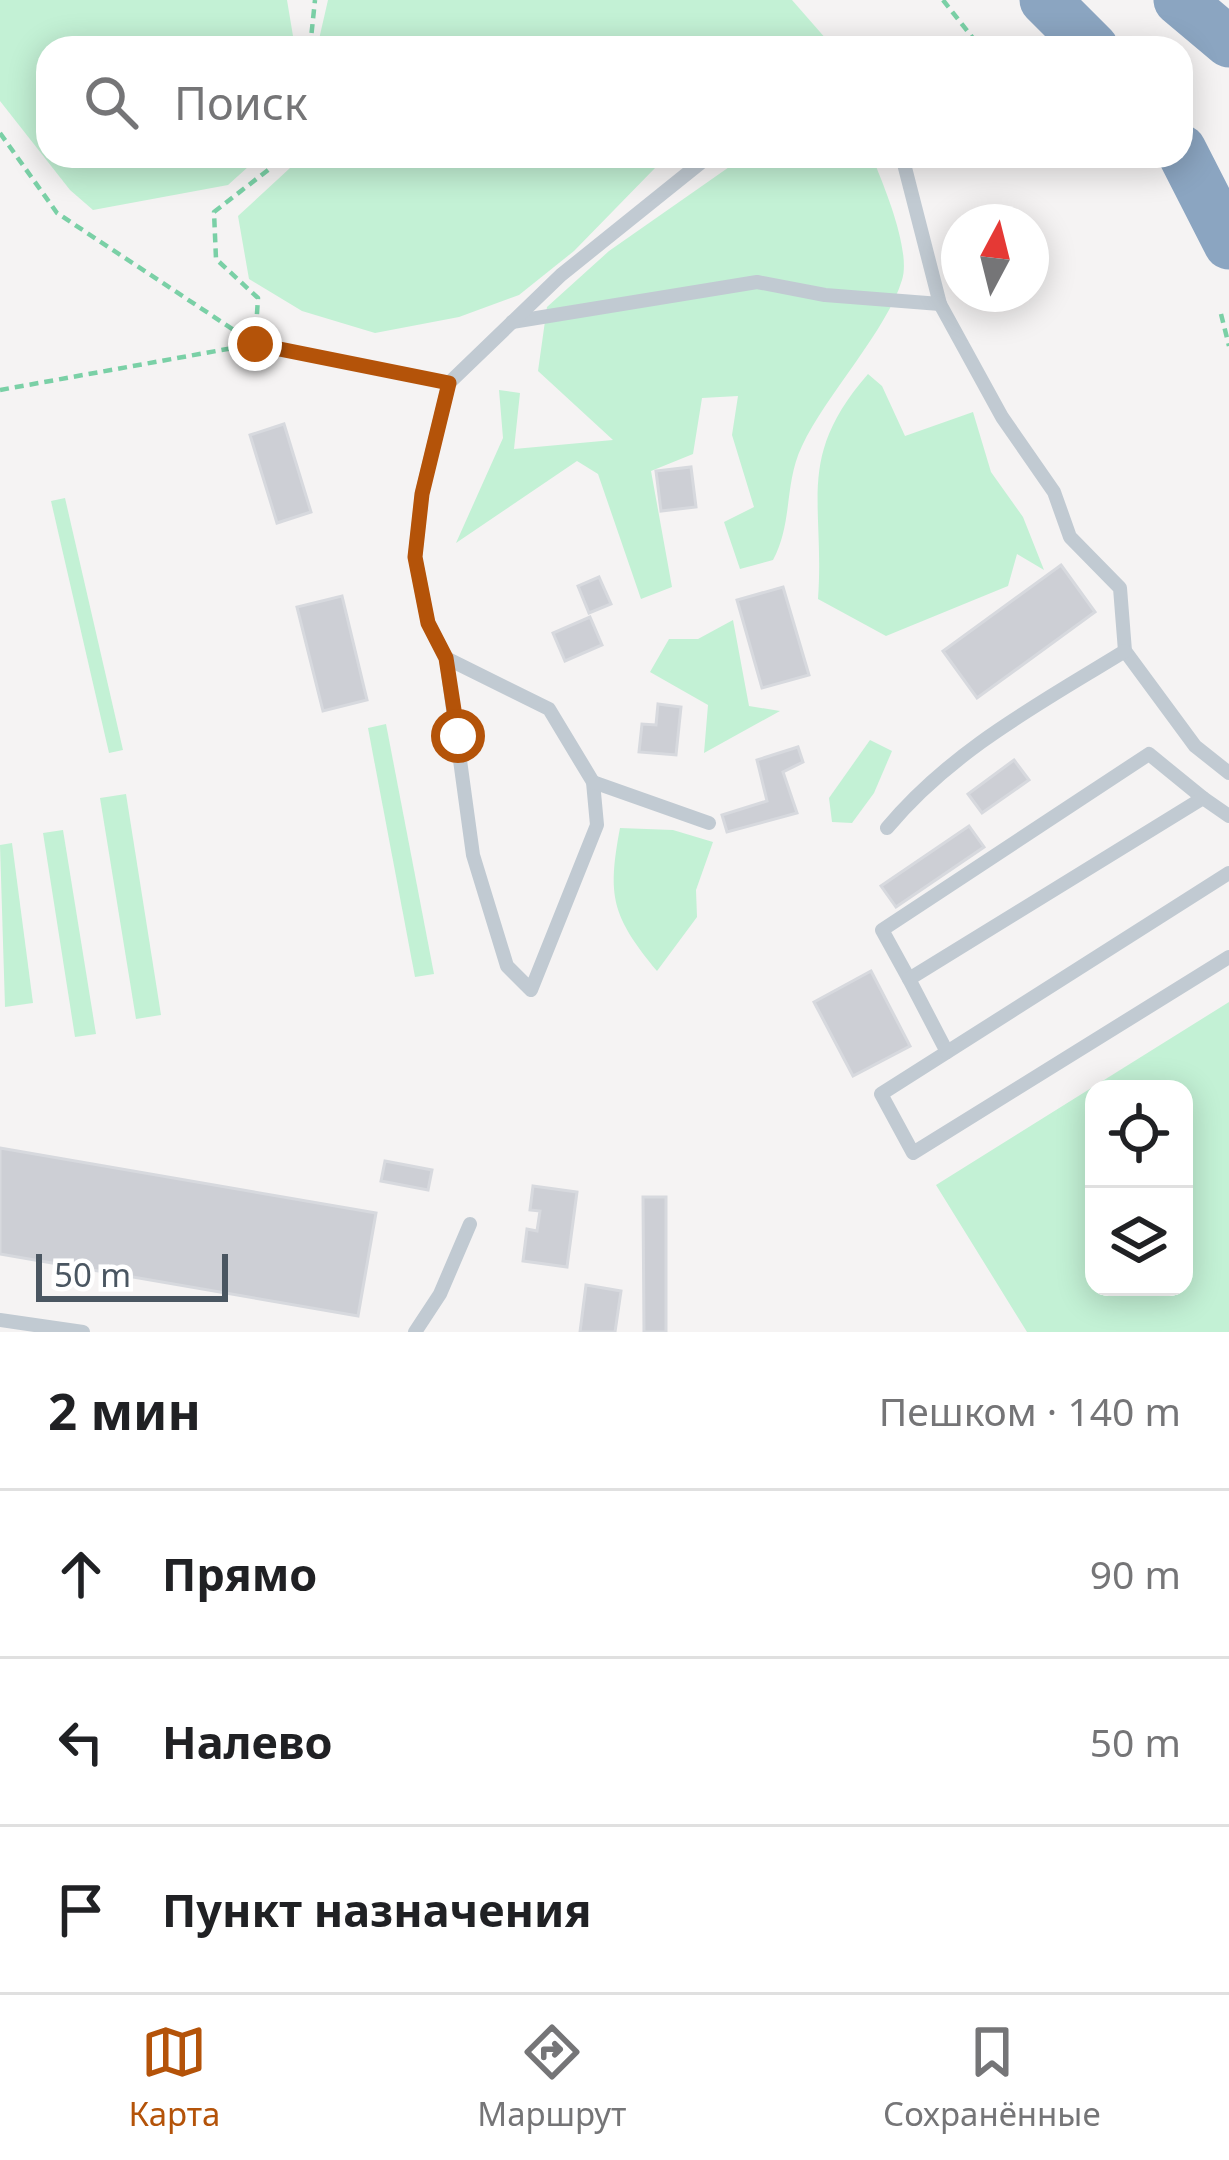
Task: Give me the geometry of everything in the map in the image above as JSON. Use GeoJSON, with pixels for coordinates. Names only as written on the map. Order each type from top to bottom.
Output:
{"type":"FeatureCollection","features":[{"type":"Feature","properties":{"kind":"highway"},"geometry":{"type":"LineString","coordinates":[[1046,0],[1082,36]]}},
{"type":"Feature","properties":{"kind":"highway"},"geometry":{"type":"LineString","coordinates":[[1179,0],[1229,42]]}},
{"type":"Feature","properties":{"kind":"highway"},"geometry":{"type":"LineString","coordinates":[[1190,168],[1229,244]]}},
{"type":"Feature","properties":{"kind":"lane"},"geometry":{"type":"LineString","coordinates":[[446,658],[549,709],[593,782],[597,825],[531,990],[507,966],[473,855],[446,658],[428,623],[415,557],[422,494],[449,383],[561,275],[694,168]]}},
{"type":"Feature","properties":{"kind":"lane"},"geometry":{"type":"LineString","coordinates":[[905,168],[940,304],[1002,417],[1054,492],[1070,537],[1120,588],[1125,651],[1195,746],[1229,773]]}},
{"type":"Feature","properties":{"kind":"lane"},"geometry":{"type":"LineString","coordinates":[[512,322],[757,282],[825,295],[940,304]]}},
{"type":"Feature","properties":{"kind":"lane"},"geometry":{"type":"LineString","coordinates":[[887,828],[926,781],[964,751],[1125,651]]}},
{"type":"Feature","properties":{"kind":"lane"},"geometry":{"type":"LineString","coordinates":[[947,1052],[882,930],[1149,754],[1229,816]]}},
{"type":"Feature","properties":{"kind":"lane"},"geometry":{"type":"LineString","coordinates":[[593,782],[709,823]]}},
{"type":"Feature","properties":{"kind":"lane"},"geometry":{"type":"LineString","coordinates":[[909,979],[1203,798]]}},
{"type":"Feature","properties":{"kind":"lane"},"geometry":{"type":"LineString","coordinates":[[1229,873],[881,1094],[913,1153],[1229,957]]}},
{"type":"Feature","properties":{"kind":"lane"},"geometry":{"type":"LineString","coordinates":[[415,1332],[440,1294],[470,1224]]}},
{"type":"Feature","properties":{"kind":"lane"},"geometry":{"type":"LineString","coordinates":[[0,1320],[83,1332]]}},
{"type":"Feature","properties":{"kind":"path"},"geometry":{"type":"LineString","coordinates":[[311,36],[315,0]]}},
{"type":"Feature","properties":{"kind":"path"},"geometry":{"type":"LineString","coordinates":[[944,0],[971,36]]}},
{"type":"Feature","properties":{"kind":"path"},"geometry":{"type":"LineString","coordinates":[[0,134],[57,213],[255,344]]}},
{"type":"Feature","properties":{"kind":"path"},"geometry":{"type":"LineString","coordinates":[[255,344],[258,298],[216,259],[214,212],[271,168]]}},
{"type":"Feature","properties":{"kind":"path"},"geometry":{"type":"LineString","coordinates":[[1221,314],[1229,346]]}},
{"type":"Feature","properties":{"kind":"path"},"geometry":{"type":"LineString","coordinates":[[0,390],[255,344],[449,383]]}},
{"type":"Feature","properties":{"kind":"green space"},"geometry":{"type":"Polygon","coordinates":[[[0,0],[287,0],[293,36],[36,36],[36,147],[0,101],[0,0]]]}},
{"type":"Feature","properties":{"kind":"green space"},"geometry":{"type":"Polygon","coordinates":[[[328,0],[792,0],[824,36],[320,36],[328,0]]]}},
{"type":"Feature","properties":{"kind":"green space"},"geometry":{"type":"Polygon","coordinates":[[[53,168],[247,168],[228,185],[93,210],[53,168]]]}},
{"type":"Feature","properties":{"kind":"green space"},"geometry":{"type":"Polygon","coordinates":[[[290,168],[655,168],[574,251],[519,295],[459,317],[375,333],[302,311],[249,279],[238,216],[290,168]]]}},
{"type":"Feature","properties":{"kind":"green space"},"geometry":{"type":"Polygon","coordinates":[[[728,168],[876,168],[896,222],[903,254],[902,280],[883,320],[802,446],[773,560],[740,569],[724,522],[754,507],[732,435],[738,396],[702,398],[693,454],[651,471],[672,587],[641,599],[598,474],[577,461],[456,543],[503,438],[499,390],[520,393],[514,449],[613,440],[538,371],[547,307],[609,251],[728,168]]]}},
{"type":"Feature","properties":{"kind":"green space"},"geometry":{"type":"Polygon","coordinates":[[[868,374],[882,386],[905,436],[973,412],[991,472],[1023,517],[1044,570],[1017,554],[1008,586],[886,636],[818,599],[822,456],[845,404],[868,374]]]}},
{"type":"Feature","properties":{"kind":"green space"},"geometry":{"type":"Polygon","coordinates":[[[65,498],[123,750],[109,753],[51,501],[65,498]]]}},
{"type":"Feature","properties":{"kind":"green space"},"geometry":{"type":"Polygon","coordinates":[[[733,620],[749,706],[780,711],[704,753],[708,705],[650,672],[669,639],[698,639],[733,620]]]}},
{"type":"Feature","properties":{"kind":"green space"},"geometry":{"type":"Polygon","coordinates":[[[386,724],[434,974],[415,977],[368,728],[386,724]]]}},
{"type":"Feature","properties":{"kind":"green space"},"geometry":{"type":"Polygon","coordinates":[[[870,740],[892,751],[874,793],[852,823],[832,822],[829,798],[870,740]]]}},
{"type":"Feature","properties":{"kind":"green space"},"geometry":{"type":"Polygon","coordinates":[[[126,794],[161,1015],[136,1019],[100,798],[126,794]]]}},
{"type":"Feature","properties":{"kind":"green space"},"geometry":{"type":"Polygon","coordinates":[[[620,828],[673,830],[713,842],[696,890],[697,917],[657,971],[630,935],[617,905],[614,872],[620,828]]]}},
{"type":"Feature","properties":{"kind":"green space"},"geometry":{"type":"Polygon","coordinates":[[[63,830],[96,1034],[75,1037],[43,833],[63,830]]]}},
{"type":"Feature","properties":{"kind":"green space"},"geometry":{"type":"Polygon","coordinates":[[[12,843],[33,1003],[5,1007],[0,845],[12,843]]]}},
{"type":"Feature","properties":{"kind":"green space"},"geometry":{"type":"Polygon","coordinates":[[[1229,1002],[1229,1332],[1027,1332],[936,1185],[1085,1092],[1085,1296],[1193,1296],[1193,1080],[1104,1080],[1229,1002]]]}},
{"type":"Feature","properties":{"kind":"building"},"geometry":{"type":"Polygon","coordinates":[[[284,424],[311,512],[277,523],[250,435],[284,424]]]}},
{"type":"Feature","properties":{"kind":"building"},"geometry":{"type":"Polygon","coordinates":[[[691,467],[696,507],[661,511],[656,471],[691,467]]]}},
{"type":"Feature","properties":{"kind":"building"},"geometry":{"type":"Polygon","coordinates":[[[1061,565],[1095,612],[977,698],[943,651],[1061,565]]]}},
{"type":"Feature","properties":{"kind":"building"},"geometry":{"type":"Polygon","coordinates":[[[599,577],[611,604],[589,613],[578,586],[599,577]]]}},
{"type":"Feature","properties":{"kind":"building"},"geometry":{"type":"Polygon","coordinates":[[[783,587],[809,675],[762,688],[737,600],[783,587]]]}},
{"type":"Feature","properties":{"kind":"building"},"geometry":{"type":"Polygon","coordinates":[[[342,596],[367,700],[323,711],[297,607],[342,596]]]}},
{"type":"Feature","properties":{"kind":"building"},"geometry":{"type":"Polygon","coordinates":[[[590,617],[602,645],[565,661],[553,633],[590,617]]]}},
{"type":"Feature","properties":{"kind":"building"},"geometry":{"type":"Polygon","coordinates":[[[658,704],[681,707],[676,755],[639,752],[642,724],[656,725],[658,704]]]}},
{"type":"Feature","properties":{"kind":"building"},"geometry":{"type":"Polygon","coordinates":[[[798,747],[803,762],[783,772],[797,813],[727,832],[722,815],[767,801],[757,760],[798,747]]]}},
{"type":"Feature","properties":{"kind":"building"},"geometry":{"type":"Polygon","coordinates":[[[1014,760],[1029,780],[982,813],[968,794],[1014,760]]]}},
{"type":"Feature","properties":{"kind":"building"},"geometry":{"type":"Polygon","coordinates":[[[969,826],[984,847],[896,907],[881,886],[969,826]]]}},
{"type":"Feature","properties":{"kind":"building"},"geometry":{"type":"Polygon","coordinates":[[[871,971],[910,1046],[853,1076],[814,1002],[871,971]]]}},
{"type":"Feature","properties":{"kind":"building"},"geometry":{"type":"Polygon","coordinates":[[[0,1148],[376,1213],[358,1316],[0,1254],[0,1148]]]}},
{"type":"Feature","properties":{"kind":"building"},"geometry":{"type":"Polygon","coordinates":[[[385,1161],[432,1170],[428,1190],[381,1181],[385,1161]]]}},
{"type":"Feature","properties":{"kind":"building"},"geometry":{"type":"Polygon","coordinates":[[[533,1186],[577,1192],[567,1267],[523,1261],[527,1229],[537,1231],[540,1211],[530,1210],[533,1186]]]}},
{"type":"Feature","properties":{"kind":"building"},"geometry":{"type":"Polygon","coordinates":[[[643,1197],[666,1197],[666,1332],[644,1332],[643,1197]]]}},
{"type":"Feature","properties":{"kind":"building"},"geometry":{"type":"Polygon","coordinates":[[[586,1285],[621,1291],[615,1332],[580,1332],[586,1285]]]}},
{"type":"Feature","properties":{"kind":"route"},"geometry":{"type":"LineString","coordinates":[[255,344],[449,383],[422,494],[415,557],[428,623],[446,658],[458,736]]}}]}
